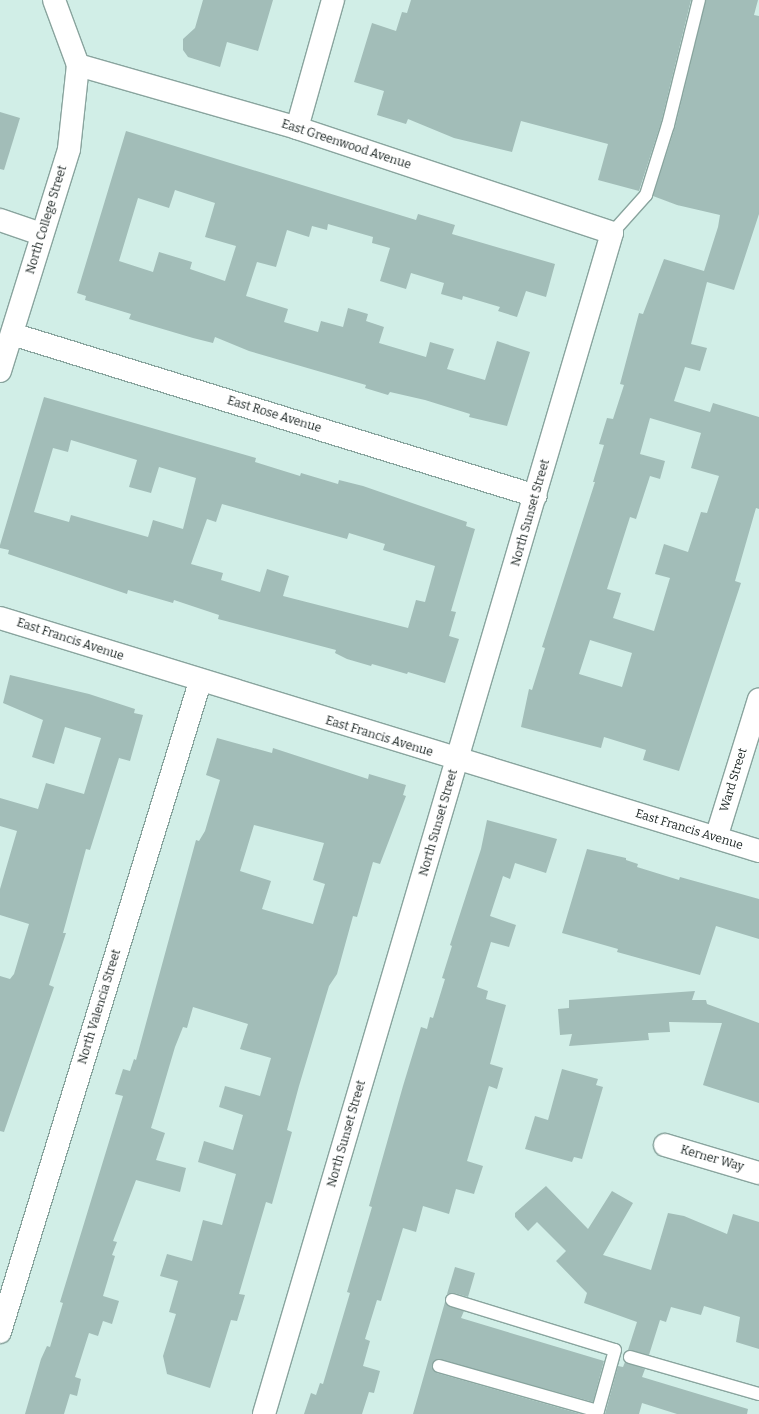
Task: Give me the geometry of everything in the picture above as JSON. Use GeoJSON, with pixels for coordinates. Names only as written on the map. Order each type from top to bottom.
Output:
{"type":"FeatureCollection","features":[{"type":"Feature","properties":{"kind":"street"},"geometry":{"type":"LineString","coordinates":[[54,0],[78,65]]}},
{"type":"Feature","properties":{"kind":"street"},"geometry":{"type":"LineString","coordinates":[[298,128],[333,0]]}},
{"type":"Feature","properties":{"kind":"street","name":"East Greenwood Avenue"},"geometry":{"type":"LineString","coordinates":[[78,65],[298,128],[612,233]]}},
{"type":"Feature","properties":{"kind":"street","name":"North College Street"},"geometry":{"type":"LineString","coordinates":[[0,371],[41,234],[69,149],[78,65]]}},
{"type":"Feature","properties":{"kind":"street"},"geometry":{"type":"LineString","coordinates":[[0,220],[41,234]]}},
{"type":"Feature","properties":{"kind":"street","name":"North Sunset Street"},"geometry":{"type":"LineString","coordinates":[[264,1414],[536,496],[612,233]]}},
{"type":"Feature","properties":{"kind":"street","name":"East Rose Avenue"},"geometry":{"type":"LineString","coordinates":[[12,334],[536,496]]}},
{"type":"Feature","properties":{"kind":"street","name":"East Francis Avenue"},"geometry":{"type":"LineString","coordinates":[[0,618],[200,682],[457,761],[759,851]]}},
{"type":"Feature","properties":{"kind":"street","name":"North Valencia Street"},"geometry":{"type":"LineString","coordinates":[[0,1332],[200,682]]}},
{"type":"Feature","properties":{"kind":"street","name":"Ward Street"},"geometry":{"type":"LineString","coordinates":[[716,838],[759,699]]}},
{"type":"Feature","properties":{"kind":"street","name":"Kerner Way"},"geometry":{"type":"LineString","coordinates":[[665,1146],[759,1173]]}},
{"type":"Feature","properties":{"kind":"lane"},"geometry":{"type":"LineString","coordinates":[[612,233],[646,195],[668,125],[699,0]]}},
{"type":"Feature","properties":{"kind":"lane"},"geometry":{"type":"LineString","coordinates":[[439,1366],[597,1412],[615,1350],[452,1300]]}},
{"type":"Feature","properties":{"kind":"lane"},"geometry":{"type":"LineString","coordinates":[[630,1357],[759,1394]]}},
{"type":"Feature","properties":{"kind":"building"},"geometry":{"type":"Polygon","coordinates":[[[203,0],[273,0],[258,51],[227,42],[220,67],[188,57],[183,50],[183,39],[195,28],[203,0]]]}},
{"type":"Feature","properties":{"kind":"building"},"geometry":{"type":"Polygon","coordinates":[[[411,0],[691,0],[661,123],[639,191],[598,180],[608,144],[521,121],[512,152],[454,138],[408,119],[406,124],[377,115],[384,91],[354,82],[372,23],[396,31],[402,12],[407,13],[411,0]]]}},
{"type":"Feature","properties":{"kind":"building"},"geometry":{"type":"Polygon","coordinates":[[[706,0],[758,0],[754,15],[759,16],[759,214],[734,290],[707,282],[691,344],[707,348],[700,371],[685,367],[674,401],[710,412],[713,403],[759,417],[759,509],[756,508],[735,581],[741,583],[679,771],[643,760],[646,750],[604,737],[601,748],[521,727],[529,689],[532,690],[545,648],[542,647],[595,482],[593,482],[604,445],[599,444],[607,418],[613,419],[624,385],[620,384],[639,313],[643,314],[664,259],[704,271],[718,227],[720,215],[677,205],[653,196],[675,127],[706,0]],[[650,418],[640,454],[665,461],[660,479],[650,476],[636,519],[630,517],[607,589],[621,593],[613,618],[654,631],[670,578],[655,574],[664,544],[688,552],[701,512],[707,513],[719,476],[691,468],[701,433],[650,418]],[[590,640],[579,674],[622,687],[632,653],[590,640]]]}},
{"type":"Feature","properties":{"kind":"building"},"geometry":{"type":"Polygon","coordinates":[[[0,112],[20,118],[4,170],[0,169],[0,112]]]}},
{"type":"Feature","properties":{"kind":"building"},"geometry":{"type":"Polygon","coordinates":[[[126,131],[416,220],[418,214],[455,225],[452,234],[555,264],[546,297],[526,291],[517,317],[498,311],[500,307],[463,296],[462,300],[441,294],[444,283],[411,273],[406,289],[380,281],[390,248],[372,243],[373,237],[328,224],[327,230],[312,226],[309,237],[287,230],[276,267],[257,262],[246,296],[288,309],[284,322],[318,332],[321,321],[343,327],[348,308],[368,314],[366,321],[384,327],[379,343],[426,357],[430,342],[454,349],[447,369],[485,380],[497,341],[530,352],[507,426],[469,417],[470,414],[425,400],[390,392],[388,395],[365,388],[366,385],[249,351],[215,337],[213,343],[129,319],[131,314],[85,300],[86,296],[77,293],[126,131]],[[175,190],[169,208],[138,198],[119,261],[153,272],[159,252],[192,262],[190,269],[225,281],[236,246],[205,237],[215,203],[175,190]]]}},
{"type":"Feature","properties":{"kind":"building"},"geometry":{"type":"Polygon","coordinates":[[[44,397],[256,458],[255,462],[300,476],[301,473],[338,484],[339,480],[363,486],[467,522],[466,526],[475,529],[451,611],[456,612],[449,636],[459,639],[445,683],[408,672],[407,674],[372,664],[371,666],[347,659],[335,653],[336,650],[218,619],[219,615],[174,600],[173,603],[128,590],[127,594],[8,554],[9,550],[0,548],[44,397]],[[71,440],[68,452],[53,448],[34,512],[69,522],[71,515],[148,537],[153,520],[183,529],[196,478],[159,467],[151,493],[129,487],[137,460],[71,440]],[[222,504],[216,522],[207,519],[191,564],[223,573],[221,580],[260,592],[267,569],[289,576],[283,596],[408,628],[416,600],[425,602],[435,566],[383,550],[385,544],[349,533],[347,539],[222,504]]]}},
{"type":"Feature","properties":{"kind":"building"},"geometry":{"type":"Polygon","coordinates":[[[10,675],[89,694],[135,709],[134,713],[143,715],[130,761],[119,758],[90,850],[86,849],[63,933],[66,933],[49,985],[54,987],[4,1132],[0,1131],[0,976],[10,979],[14,974],[29,924],[0,915],[0,889],[17,831],[0,826],[0,798],[38,809],[46,783],[84,794],[101,738],[65,727],[54,764],[32,757],[43,720],[3,703],[10,675]]]}},
{"type":"Feature","properties":{"kind":"building"},"geometry":{"type":"Polygon","coordinates":[[[217,738],[272,753],[273,748],[368,779],[369,774],[406,785],[403,795],[406,796],[380,864],[373,862],[357,917],[353,916],[337,974],[329,986],[287,1130],[292,1132],[272,1204],[266,1202],[239,1294],[245,1295],[237,1321],[231,1320],[210,1388],[167,1374],[163,1356],[176,1314],[169,1312],[178,1281],[160,1276],[167,1254],[192,1261],[203,1220],[222,1225],[236,1174],[198,1162],[204,1141],[233,1150],[243,1115],[219,1107],[225,1086],[260,1096],[271,1058],[240,1049],[248,1024],[193,1007],[187,1028],[183,1027],[175,1047],[151,1128],[165,1133],[156,1160],[186,1168],[180,1192],[136,1180],[113,1241],[117,1242],[112,1255],[115,1256],[103,1296],[119,1301],[112,1324],[103,1321],[98,1336],[89,1333],[75,1377],[81,1379],[77,1396],[70,1394],[64,1414],[25,1414],[41,1359],[47,1346],[50,1347],[63,1303],[60,1302],[123,1096],[115,1094],[123,1069],[130,1071],[134,1059],[136,1060],[196,840],[199,841],[205,831],[220,780],[206,775],[217,738]],[[254,825],[240,871],[271,881],[262,909],[313,924],[325,884],[313,880],[324,843],[254,825]]]}},
{"type":"Feature","properties":{"kind":"building"},"geometry":{"type":"Polygon","coordinates":[[[487,820],[557,839],[546,873],[515,863],[510,879],[503,876],[490,916],[516,925],[509,947],[491,942],[477,987],[488,991],[486,999],[506,1005],[490,1064],[503,1068],[497,1089],[489,1086],[467,1161],[483,1166],[474,1194],[456,1189],[449,1214],[423,1206],[416,1232],[403,1228],[381,1301],[377,1300],[365,1339],[370,1341],[363,1366],[380,1371],[374,1393],[369,1392],[362,1414],[304,1414],[311,1393],[316,1395],[320,1383],[323,1384],[350,1293],[347,1292],[372,1207],[369,1206],[403,1086],[421,1027],[427,1029],[430,1017],[433,1018],[445,979],[442,978],[452,946],[450,945],[481,849],[487,820]]]}},
{"type":"Feature","properties":{"kind":"building"},"geometry":{"type":"Polygon","coordinates":[[[587,849],[626,858],[626,860],[638,864],[637,867],[679,880],[680,877],[759,899],[759,939],[716,926],[700,975],[617,952],[618,949],[562,933],[587,849]]]}},
{"type":"Feature","properties":{"kind":"building"},"geometry":{"type":"Polygon","coordinates":[[[695,991],[692,1000],[706,1000],[707,1004],[759,1023],[759,1103],[703,1085],[722,1023],[669,1022],[670,1032],[648,1033],[649,1040],[569,1046],[572,1034],[560,1035],[558,1009],[569,1008],[569,1000],[695,991]]]}},
{"type":"Feature","properties":{"kind":"building"},"geometry":{"type":"Polygon","coordinates":[[[562,1069],[598,1079],[596,1085],[603,1087],[582,1159],[574,1157],[572,1162],[525,1149],[535,1116],[548,1120],[562,1069]]]}},
{"type":"Feature","properties":{"kind":"building"},"geometry":{"type":"Polygon","coordinates":[[[546,1186],[588,1229],[612,1191],[633,1203],[603,1255],[651,1270],[668,1213],[684,1216],[727,1234],[733,1214],[759,1222],[759,1349],[736,1342],[740,1317],[704,1306],[701,1315],[671,1307],[666,1322],[660,1320],[649,1355],[628,1350],[637,1322],[584,1303],[587,1293],[556,1261],[566,1251],[537,1222],[528,1231],[515,1217],[515,1213],[546,1186]]]}},
{"type":"Feature","properties":{"kind":"building"},"geometry":{"type":"Polygon","coordinates":[[[455,1267],[475,1273],[468,1297],[454,1293],[447,1294],[455,1267]]]}},
{"type":"Feature","properties":{"kind":"building"},"geometry":{"type":"Polygon","coordinates":[[[445,1302],[464,1311],[461,1318],[604,1361],[593,1402],[438,1359],[432,1364],[437,1373],[581,1414],[413,1414],[445,1302]]]}},
{"type":"Feature","properties":{"kind":"building"},"geometry":{"type":"Polygon","coordinates":[[[625,1362],[645,1369],[642,1377],[748,1409],[747,1414],[677,1414],[642,1403],[639,1414],[605,1414],[618,1366],[623,1367],[625,1362]]]}}]}
